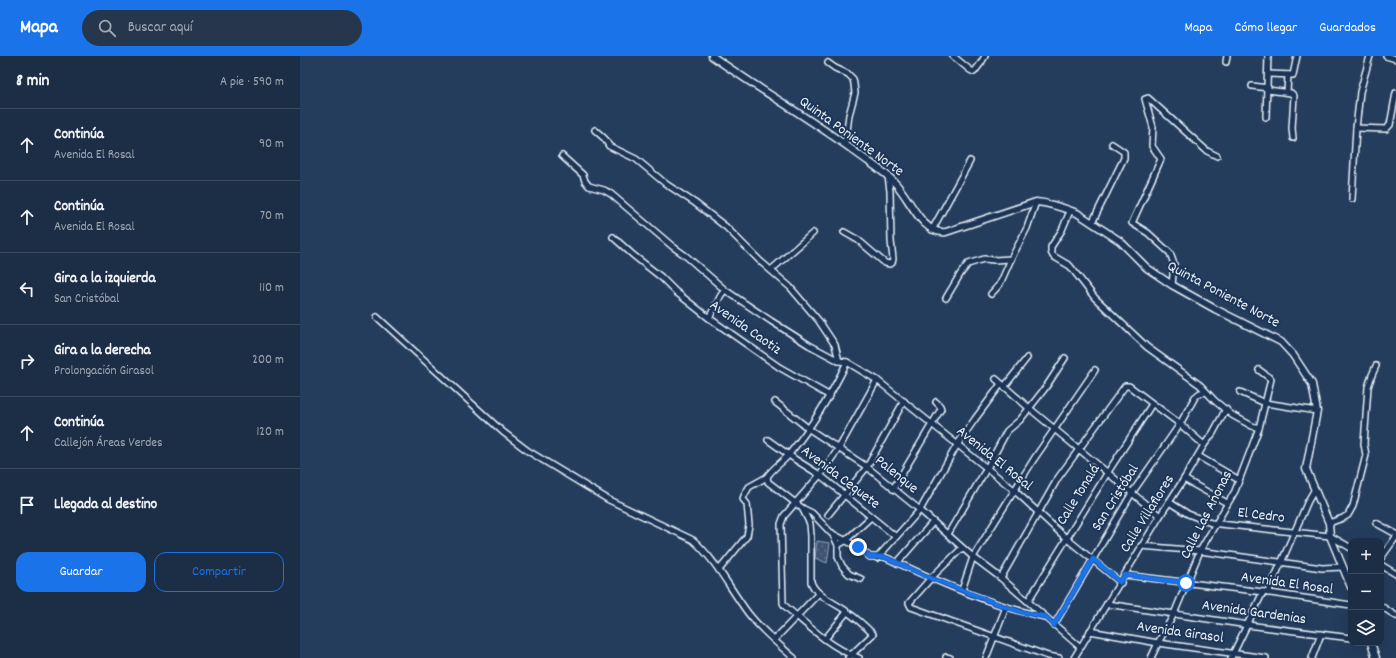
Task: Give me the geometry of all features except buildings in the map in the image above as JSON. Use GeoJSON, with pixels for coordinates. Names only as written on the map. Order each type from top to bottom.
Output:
{"type":"FeatureCollection","features":[{"type":"Feature","properties":{"kind":"street","name":"Quinta Poniente Norte"},"geometry":{"type":"LineString","coordinates":[[712,56],[843,143],[888,176],[903,193],[919,217],[932,230]]}},
{"type":"Feature","properties":{"kind":"street"},"geometry":{"type":"LineString","coordinates":[[953,56],[974,72],[984,56]]}},
{"type":"Feature","properties":{"kind":"street"},"geometry":{"type":"LineString","coordinates":[[1226,62],[1227,56]]}},
{"type":"Feature","properties":{"kind":"street"},"geometry":{"type":"LineString","coordinates":[[1266,117],[1268,56]]}},
{"type":"Feature","properties":{"kind":"street"},"geometry":{"type":"LineString","coordinates":[[1287,92],[1290,75],[1297,56]]}},
{"type":"Feature","properties":{"kind":"street"},"geometry":{"type":"LineString","coordinates":[[1352,199],[1356,128],[1360,92],[1370,56]]}},
{"type":"Feature","properties":{"kind":"street"},"geometry":{"type":"LineString","coordinates":[[1386,56],[1396,59]]}},
{"type":"Feature","properties":{"kind":"street"},"geometry":{"type":"LineString","coordinates":[[828,63],[848,74],[853,79],[854,84],[855,93],[849,115],[846,139],[843,143]]}},
{"type":"Feature","properties":{"kind":"street"},"geometry":{"type":"LineString","coordinates":[[1268,74],[1290,75]]}},
{"type":"Feature","properties":{"kind":"street"},"geometry":{"type":"LineString","coordinates":[[1252,86],[1287,92],[1294,96],[1292,128],[1294,138]]}},
{"type":"Feature","properties":{"kind":"street"},"geometry":{"type":"LineString","coordinates":[[1356,128],[1389,128],[1396,93]]}},
{"type":"Feature","properties":{"kind":"street"},"geometry":{"type":"LineString","coordinates":[[1172,285],[1174,264],[1170,253],[1148,233],[1132,223],[1161,159],[1152,146],[1153,127],[1145,98],[1148,98],[1207,151],[1217,156]]}},
{"type":"Feature","properties":{"kind":"street"},"geometry":{"type":"LineString","coordinates":[[595,130],[609,146],[636,159],[666,184],[695,203],[726,227],[790,287],[819,321],[835,345],[839,360]]}},
{"type":"Feature","properties":{"kind":"street"},"geometry":{"type":"LineString","coordinates":[[1092,224],[1124,158],[1124,152],[1112,144]]}},
{"type":"Feature","properties":{"kind":"street","name":"Avenida El Rosal"},"geometry":{"type":"LineString","coordinates":[[562,156],[582,175],[589,186],[612,194],[725,290],[771,322],[839,360],[847,362],[877,380],[1014,490],[1066,538],[1120,582]]}},
{"type":"Feature","properties":{"kind":"street"},"geometry":{"type":"LineString","coordinates":[[970,160],[932,230],[946,232],[1036,202]]}},
{"type":"Feature","properties":{"kind":"street"},"geometry":{"type":"LineString","coordinates":[[844,232],[858,240],[885,263],[892,263],[890,191],[887,180],[888,176]]}},
{"type":"Feature","properties":{"kind":"street","name":"Quinta Poniente Norte"},"geometry":{"type":"LineString","coordinates":[[1036,202],[1077,213],[1120,241],[1147,268],[1172,285],[1215,309],[1281,342],[1293,355],[1312,384],[1317,411],[1306,469],[1329,523],[1330,536],[1348,579]]}},
{"type":"Feature","properties":{"kind":"street"},"geometry":{"type":"LineString","coordinates":[[991,294],[1000,284],[1027,228],[1036,202]]}},
{"type":"Feature","properties":{"kind":"street"},"geometry":{"type":"LineString","coordinates":[[1070,211],[1062,230],[1051,247],[1053,256],[1070,266],[1095,298],[1147,347],[1200,385],[1232,415],[1252,426],[1259,428]]}},
{"type":"Feature","properties":{"kind":"street"},"geometry":{"type":"LineString","coordinates":[[771,270],[813,233]]}},
{"type":"Feature","properties":{"kind":"street","name":"Avenida Caotiz"},"geometry":{"type":"LineString","coordinates":[[613,237],[661,277],[676,292],[709,318],[779,367],[830,396]]}},
{"type":"Feature","properties":{"kind":"street"},"geometry":{"type":"LineString","coordinates":[[946,298],[968,264],[984,259],[1011,259]]}},
{"type":"Feature","properties":{"kind":"street"},"geometry":{"type":"LineString","coordinates":[[709,318],[725,290]]}},
{"type":"Feature","properties":{"kind":"street"},"geometry":{"type":"LineString","coordinates":[[377,317],[503,432],[528,451],[608,500],[693,540],[701,546],[749,614],[762,629],[794,658]]}},
{"type":"Feature","properties":{"kind":"street"},"geometry":{"type":"LineString","coordinates":[[877,558],[920,510],[957,444],[975,419],[1026,358]]}},
{"type":"Feature","properties":{"kind":"street"},"geometry":{"type":"LineString","coordinates":[[948,534],[1007,431],[1020,420],[1046,387],[1065,358]]}},
{"type":"Feature","properties":{"kind":"street"},"geometry":{"type":"LineString","coordinates":[[719,570],[747,536],[749,526],[747,504],[743,499],[749,487],[767,479],[769,473],[789,455],[809,429],[830,396],[847,362]]}},
{"type":"Feature","properties":{"kind":"street"},"geometry":{"type":"LineString","coordinates":[[1329,523],[1348,515],[1353,506],[1366,455],[1364,444],[1368,388],[1376,366]]}},
{"type":"Feature","properties":{"kind":"street"},"geometry":{"type":"LineString","coordinates":[[962,590],[973,557],[1014,490],[1095,370]]}},
{"type":"Feature","properties":{"kind":"street","name":"Calle Las Anonas"},"geometry":{"type":"LineString","coordinates":[[1151,658],[1174,614],[1200,551],[1234,491],[1259,428],[1271,378],[1259,370]]}},
{"type":"Feature","properties":{"kind":"street"},"geometry":{"type":"LineString","coordinates":[[996,379],[1002,386],[1160,516]]}},
{"type":"Feature","properties":{"kind":"street"},"geometry":{"type":"LineString","coordinates":[[859,658],[849,656],[825,639],[785,606],[783,602],[781,524],[784,516],[820,475],[839,448],[877,380]]}},
{"type":"Feature","properties":{"kind":"street"},"geometry":{"type":"LineString","coordinates":[[1001,578],[1058,478],[1080,450],[1125,386],[1180,424],[1204,445]]}},
{"type":"Feature","properties":{"kind":"street","name":"San Cristóbal"},"geometry":{"type":"LineString","coordinates":[[1054,625],[1132,493],[1180,424],[1195,397],[1200,393],[1206,392]]}},
{"type":"Feature","properties":{"kind":"street"},"geometry":{"type":"LineString","coordinates":[[1240,392],[1265,403],[1317,411]]}},
{"type":"Feature","properties":{"kind":"street"},"geometry":{"type":"LineString","coordinates":[[828,515],[867,467],[904,401]]}},
{"type":"Feature","properties":{"kind":"street","name":"Palenque"},"geometry":{"type":"LineString","coordinates":[[775,402],[809,429],[867,467],[920,510],[962,548],[1001,578],[1080,647]]}},
{"type":"Feature","properties":{"kind":"street"},"geometry":{"type":"LineString","coordinates":[[893,489],[942,408],[936,402]]}},
{"type":"Feature","properties":{"kind":"street","name":"Calle Tonalá"},"geometry":{"type":"LineString","coordinates":[[1028,601],[1066,538],[1152,404]]}},
{"type":"Feature","properties":{"kind":"street","name":"Calle Villaflores"},"geometry":{"type":"LineString","coordinates":[[1074,658],[1160,516],[1213,433],[1226,409]]}},
{"type":"Feature","properties":{"kind":"street","name":"Avenida Cequete"},"geometry":{"type":"LineString","coordinates":[[768,440],[820,475],[896,537]]}},
{"type":"Feature","properties":{"kind":"street"},"geometry":{"type":"LineString","coordinates":[[1198,456],[1239,480]]}},
{"type":"Feature","properties":{"kind":"street"},"geometry":{"type":"LineString","coordinates":[[767,479],[795,503],[812,513],[831,533],[838,545],[838,557],[842,566],[849,574],[861,579]]}},
{"type":"Feature","properties":{"kind":"street"},"geometry":{"type":"LineString","coordinates":[[1184,479],[1227,503]]}},
{"type":"Feature","properties":{"kind":"street"},"geometry":{"type":"LineString","coordinates":[[1232,655],[1266,592],[1315,489]]}},
{"type":"Feature","properties":{"kind":"street","name":"El Cedro"},"geometry":{"type":"LineString","coordinates":[[1169,502],[1198,519],[1211,522],[1330,536]]}},
{"type":"Feature","properties":{"kind":"street"},"geometry":{"type":"LineString","coordinates":[[802,508],[810,524],[812,536],[810,582],[812,586],[820,594],[847,612],[874,634],[849,656]]}},
{"type":"Feature","properties":{"kind":"street"},"geometry":{"type":"LineString","coordinates":[[838,545],[845,541],[871,517]]}},
{"type":"Feature","properties":{"kind":"street"},"geometry":{"type":"LineString","coordinates":[[897,563],[933,522]]}},
{"type":"Feature","properties":{"kind":"street"},"geometry":{"type":"LineString","coordinates":[[1376,522],[1396,534]]}},
{"type":"Feature","properties":{"kind":"street"},"geometry":{"type":"LineString","coordinates":[[831,533],[858,547],[870,557],[884,557],[930,578],[1006,607],[1021,612],[1046,617]]}},
{"type":"Feature","properties":{"kind":"street"},"geometry":{"type":"LineString","coordinates":[[1330,536],[1348,546]]}},
{"type":"Feature","properties":{"kind":"street"},"geometry":{"type":"LineString","coordinates":[[1384,554],[1396,537]]}},
{"type":"Feature","properties":{"kind":"street"},"geometry":{"type":"LineString","coordinates":[[1142,546],[1200,551],[1322,568],[1343,567]]}},
{"type":"Feature","properties":{"kind":"street"},"geometry":{"type":"LineString","coordinates":[[962,548],[930,578],[910,604],[911,607],[1048,656],[1059,658]]}},
{"type":"Feature","properties":{"kind":"street"},"geometry":{"type":"LineString","coordinates":[[1384,567],[1396,574]]}},
{"type":"Feature","properties":{"kind":"street","name":"Avenida El Rosal"},"geometry":{"type":"LineString","coordinates":[[1125,575],[1266,592],[1348,605]]}},
{"type":"Feature","properties":{"kind":"street"},"geometry":{"type":"LineString","coordinates":[[774,640],[820,594]]}},
{"type":"Feature","properties":{"kind":"street","name":"Avenida Gardenias"},"geometry":{"type":"LineString","coordinates":[[1107,604],[1248,625],[1348,638]]}},
{"type":"Feature","properties":{"kind":"street"},"geometry":{"type":"LineString","coordinates":[[986,658],[1006,607]]}},
{"type":"Feature","properties":{"kind":"street"},"geometry":{"type":"LineString","coordinates":[[1384,608],[1396,616]]}},
{"type":"Feature","properties":{"kind":"street"},"geometry":{"type":"LineString","coordinates":[[825,639],[847,612]]}},
{"type":"Feature","properties":{"kind":"street","name":"Avenida Girasol"},"geometry":{"type":"LineString","coordinates":[[1090,631],[1232,655],[1266,658]]}},
{"type":"Feature","properties":{"kind":"street"},"geometry":{"type":"LineString","coordinates":[[1312,658],[1321,634]]}},
{"type":"Feature","properties":{"kind":"street"},"geometry":{"type":"LineString","coordinates":[[1372,646],[1376,658]]}},
{"type":"Feature","properties":{"kind":"shaded area"},"geometry":{"type":"Polygon","coordinates":[[[817,541],[830,543],[827,563],[815,558],[817,541]]]}},
{"type":"Feature","properties":{"kind":"route"},"geometry":{"type":"LineString","coordinates":[[858,547],[870,557],[884,557],[930,578],[1006,607],[1021,612],[1046,617],[1054,625],[1093,559],[1120,582],[1125,575],[1186,583]]}}]}
